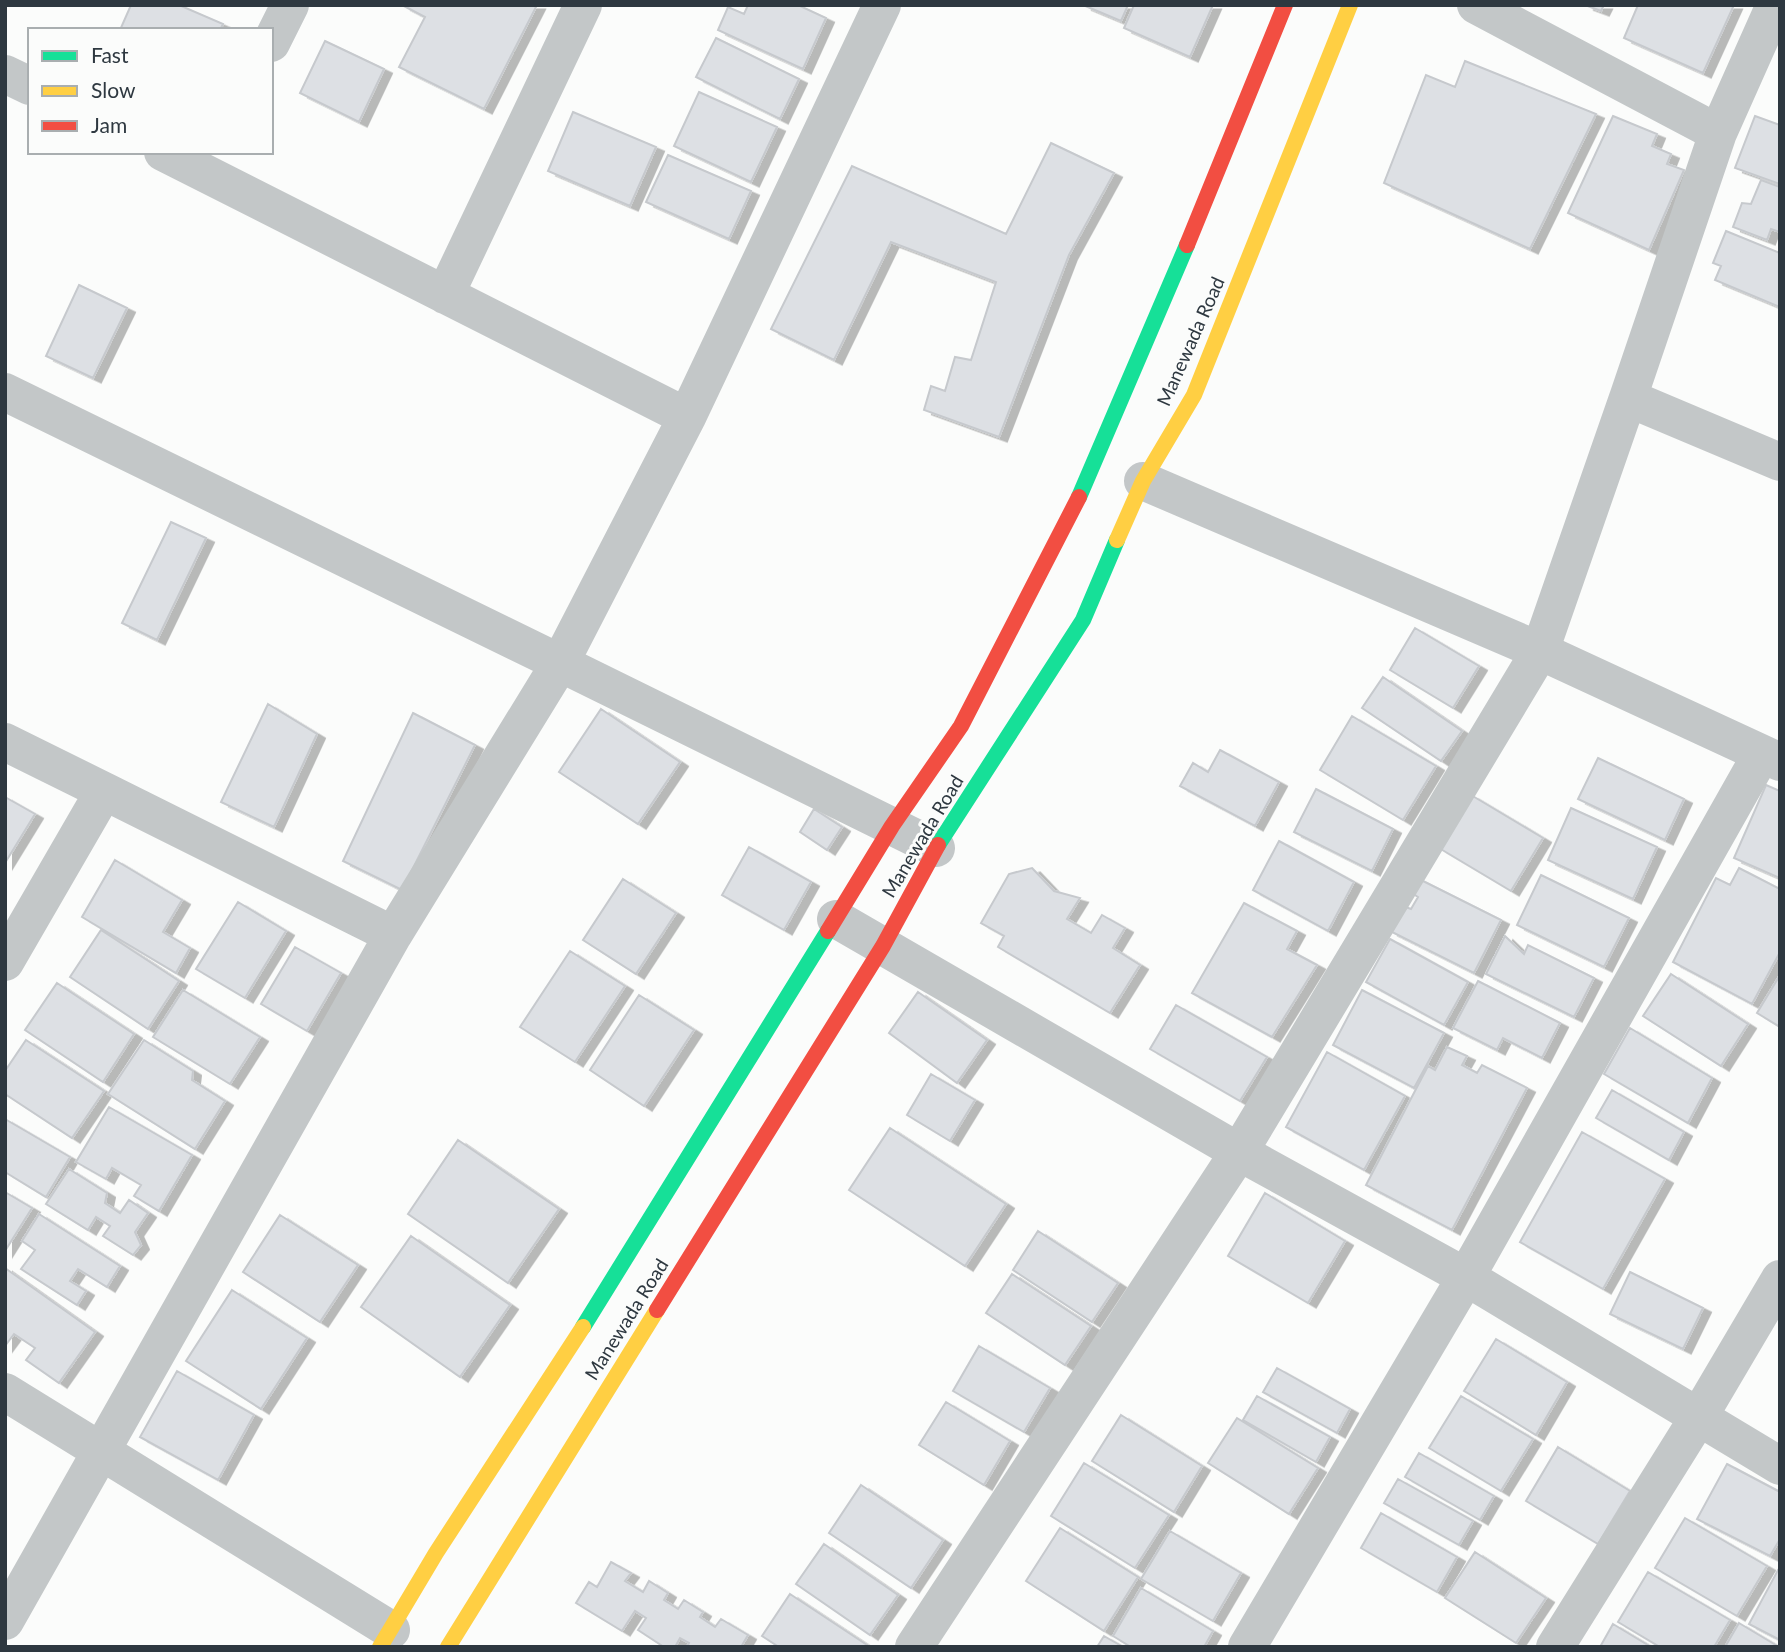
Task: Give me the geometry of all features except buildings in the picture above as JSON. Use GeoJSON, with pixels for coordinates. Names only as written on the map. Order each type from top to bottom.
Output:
{"type":"FeatureCollection","features":[{"type":"Feature","properties":{"kind":"street"},"geometry":{"type":"LineString","coordinates":[[273,39],[290,5]]}},
{"type":"Feature","properties":{"kind":"street"},"geometry":{"type":"LineString","coordinates":[[445,295],[583,5]]}},
{"type":"Feature","properties":{"kind":"street"},"geometry":{"type":"LineString","coordinates":[[5,1621],[394,935],[560,663],[687,417],[882,5]]}},
{"type":"Feature","properties":{"kind":"street"},"geometry":{"type":"LineString","coordinates":[[5,1392],[102,1450],[385,1639],[436,1553],[622,1267],[892,827],[961,726],[1079,496],[1206,201],[1285,5]]}},
{"type":"Feature","properties":{"kind":"street","name":"Manewada Road"},"geometry":{"type":"LineString","coordinates":[[448,1647],[883,946],[936,848],[1083,620],[1143,481],[1194,395],[1350,5]]}},
{"type":"Feature","properties":{"kind":"street"},"geometry":{"type":"LineString","coordinates":[[1476,5],[1718,133]]}},
{"type":"Feature","properties":{"kind":"street"},"geometry":{"type":"LineString","coordinates":[[914,1647],[1239,1152],[1540,651],[1718,133],[1775,5]]}},
{"type":"Feature","properties":{"kind":"street"},"geometry":{"type":"LineString","coordinates":[[5,74],[28,85]]}},
{"type":"Feature","properties":{"kind":"street"},"geometry":{"type":"LineString","coordinates":[[172,154],[212,163],[445,295],[687,417]]}},
{"type":"Feature","properties":{"kind":"street"},"geometry":{"type":"LineString","coordinates":[[5,392],[936,848]]}},
{"type":"Feature","properties":{"kind":"street"},"geometry":{"type":"LineString","coordinates":[[1628,398],[1780,462]]}},
{"type":"Feature","properties":{"kind":"street"},"geometry":{"type":"LineString","coordinates":[[1143,481],[1540,651],[1770,758],[1247,1647]]}},
{"type":"Feature","properties":{"kind":"street"},"geometry":{"type":"LineString","coordinates":[[5,742],[394,935]]}},
{"type":"Feature","properties":{"kind":"street"},"geometry":{"type":"LineString","coordinates":[[5,961],[104,791]]}},
{"type":"Feature","properties":{"kind":"street"},"geometry":{"type":"LineString","coordinates":[[836,919],[1239,1152],[1466,1276],[1780,1466]]}},
{"type":"Feature","properties":{"kind":"street"},"geometry":{"type":"LineString","coordinates":[[1555,1647],[1698,1418],[1780,1279]]}},
{"type":"Feature","properties":{"kind":"traffic: fast"},"geometry":{"type":"LineString","coordinates":[[1079,497],[1187,245]]}},
{"type":"Feature","properties":{"kind":"traffic: fast"},"geometry":{"type":"LineString","coordinates":[[938,845],[1083,620],[1117,540]]}},
{"type":"Feature","properties":{"kind":"traffic: fast"},"geometry":{"type":"LineString","coordinates":[[583,1327],[828,931]]}},
{"type":"Feature","properties":{"kind":"traffic: slow"},"geometry":{"type":"LineString","coordinates":[[1117,540],[1143,481],[1194,395],[1350,5]]}},
{"type":"Feature","properties":{"kind":"traffic: slow"},"geometry":{"type":"LineString","coordinates":[[448,1647],[657,1310]]}},
{"type":"Feature","properties":{"kind":"traffic: slow"},"geometry":{"type":"LineString","coordinates":[[380,1647],[436,1553],[583,1327]]}},
{"type":"Feature","properties":{"kind":"traffic: jam"},"geometry":{"type":"LineString","coordinates":[[1187,245],[1285,5]]}},
{"type":"Feature","properties":{"kind":"traffic: jam"},"geometry":{"type":"LineString","coordinates":[[828,931],[892,826],[961,726],[1079,497]]}},
{"type":"Feature","properties":{"kind":"traffic: jam"},"geometry":{"type":"LineString","coordinates":[[657,1310],[883,946],[938,845]]}}]}
